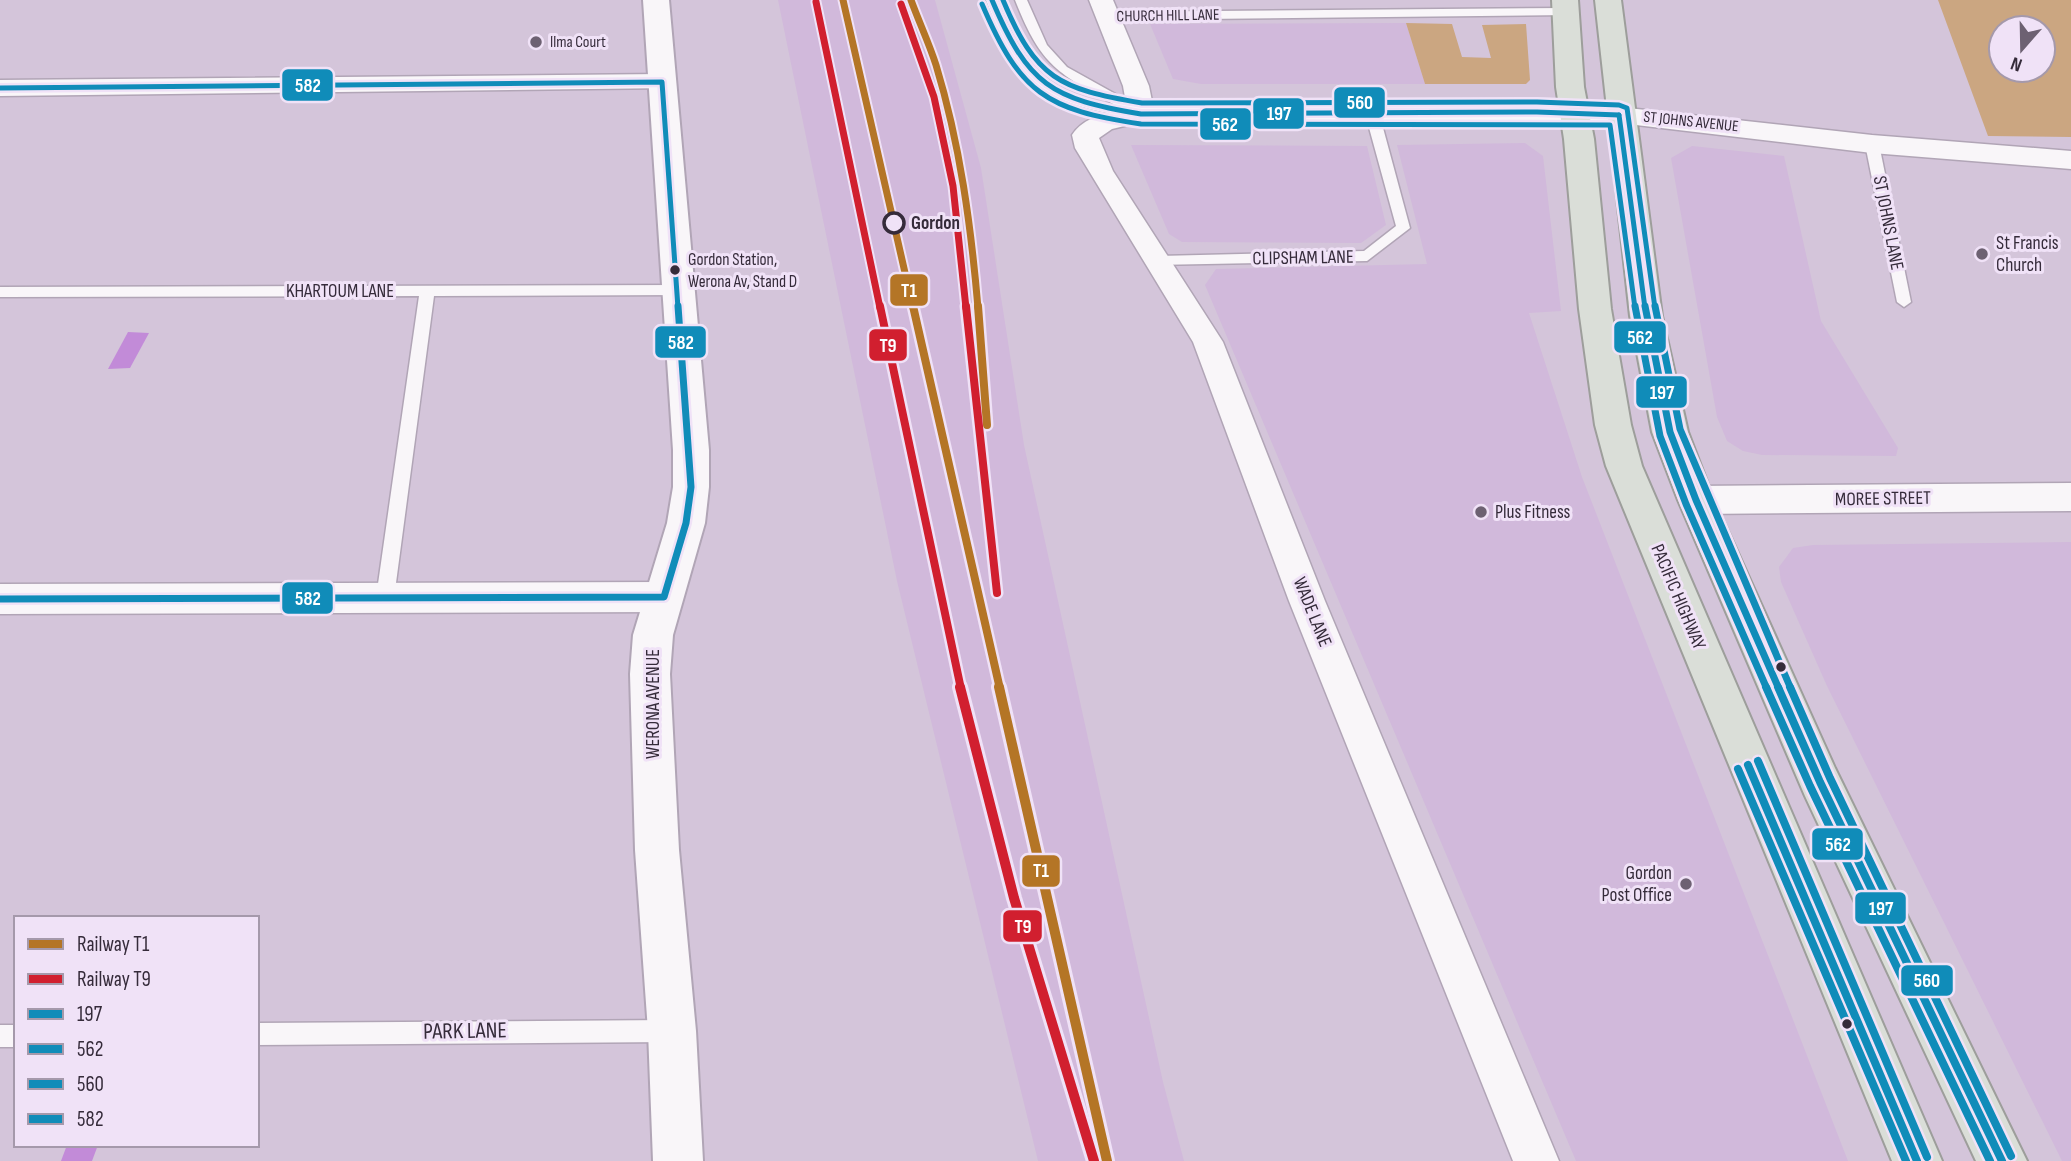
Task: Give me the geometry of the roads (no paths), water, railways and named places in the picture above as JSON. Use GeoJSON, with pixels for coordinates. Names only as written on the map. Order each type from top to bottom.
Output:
{"type":"FeatureCollection","features":[{"type":"Feature","properties":{"kind":"highway"},"geometry":{"type":"LineString","coordinates":[[1608,0],[1619,115],[1646,316],[1659,391],[1670,432],[1696,500],[1820,782],[2002,1161]]}},
{"type":"Feature","properties":{"kind":"highway","name":"PACIFIC HIGHWAY"},"geometry":{"type":"LineString","coordinates":[[1565,6],[1595,309],[1613,425],[1624,466],[1917,1161]]}},
{"type":"Feature","properties":{"kind":"street","name":"WERONA AVENUE"},"geometry":{"type":"LineString","coordinates":[[656,0],[680,290],[691,487],[686,523],[653,635],[650,674],[657,850],[672,1031],[678,1161]]}},
{"type":"Feature","properties":{"kind":"street"},"geometry":{"type":"LineString","coordinates":[[1104,8],[1136,86],[1142,114]]}},
{"type":"Feature","properties":{"kind":"street"},"geometry":{"type":"LineString","coordinates":[[0,88],[662,82]]}},
{"type":"Feature","properties":{"kind":"street","name":"ST JOHNS AVENUE"},"geometry":{"type":"LineString","coordinates":[[1142,114],[1619,115],[1872,144],[2071,160]]}},
{"type":"Feature","properties":{"kind":"street","name":"WADE LANE"},"geometry":{"type":"LineString","coordinates":[[1142,114],[1093,127],[1085,135],[1084,144],[1209,343],[1294,569],[1536,1161]]}},
{"type":"Feature","properties":{"kind":"street","name":"MOREE STREET"},"geometry":{"type":"LineString","coordinates":[[1696,500],[2071,497]]}},
{"type":"Feature","properties":{"kind":"street"},"geometry":{"type":"LineString","coordinates":[[0,599],[664,597]]}},
{"type":"Feature","properties":{"kind":"lane"},"geometry":{"type":"LineString","coordinates":[[992,0],[1013,52],[1044,88],[1083,105],[1142,114]]}},
{"type":"Feature","properties":{"kind":"lane"},"geometry":{"type":"LineString","coordinates":[[1021,0],[1034,36],[1052,63],[1063,73],[1142,114]]}},
{"type":"Feature","properties":{"kind":"lane","name":"CHURCH HILL LANE"},"geometry":{"type":"LineString","coordinates":[[1104,8],[1565,6]]}},
{"type":"Feature","properties":{"kind":"lane","name":"CLIPSHAM LANE"},"geometry":{"type":"LineString","coordinates":[[1159,261],[1367,256],[1403,228],[1372,113]]}},
{"type":"Feature","properties":{"kind":"lane","name":"ST JOHNS LANE"},"geometry":{"type":"LineString","coordinates":[[1872,144],[1904,302]]}},
{"type":"Feature","properties":{"kind":"lane","name":"KHARTOUM LANE"},"geometry":{"type":"LineString","coordinates":[[0,292],[680,290]]}},
{"type":"Feature","properties":{"kind":"lane"},"geometry":{"type":"LineString","coordinates":[[385,598],[427,291]]}},
{"type":"Feature","properties":{"kind":"lane","name":"PARK LANE"},"geometry":{"type":"LineString","coordinates":[[259,1034],[672,1031]]}},
{"type":"Feature","properties":{"kind":"rail line","name":"T1"},"geometry":{"type":"LineString","coordinates":[[843,0],[1107,1161]]}},
{"type":"Feature","properties":{"kind":"rail line","name":"T1"},"geometry":{"type":"LineString","coordinates":[[911,0],[936,65],[957,153],[971,244],[987,425]]}},
{"type":"Feature","properties":{"kind":"rail line","name":"T9"},"geometry":{"type":"LineString","coordinates":[[816,2],[963,699],[1014,898],[1094,1161]]}},
{"type":"Feature","properties":{"kind":"rail line","name":"T9"},"geometry":{"type":"LineString","coordinates":[[901,4],[934,97],[953,186],[997,593]]}},
{"type":"Feature","properties":{"kind":"place","name":"Ilma Court"},"geometry":{"type":"Point","coordinates":[536,42]}},
{"type":"Feature","properties":{"kind":"place","name":"Gordon"},"geometry":{"type":"Point","coordinates":[894,223]}},
{"type":"Feature","properties":{"kind":"place","name":"St Francis Church"},"geometry":{"type":"Point","coordinates":[1982,254]}},
{"type":"Feature","properties":{"kind":"place","name":"Gordon Station, Werona Av, Stand D"},"geometry":{"type":"Point","coordinates":[675,270]}},
{"type":"Feature","properties":{"kind":"place","name":"Plus Fitness"},"geometry":{"type":"Point","coordinates":[1481,512]}},
{"type":"Feature","properties":{"kind":"place","name":"Gordon Post Office"},"geometry":{"type":"Point","coordinates":[1686,884]}}]}
